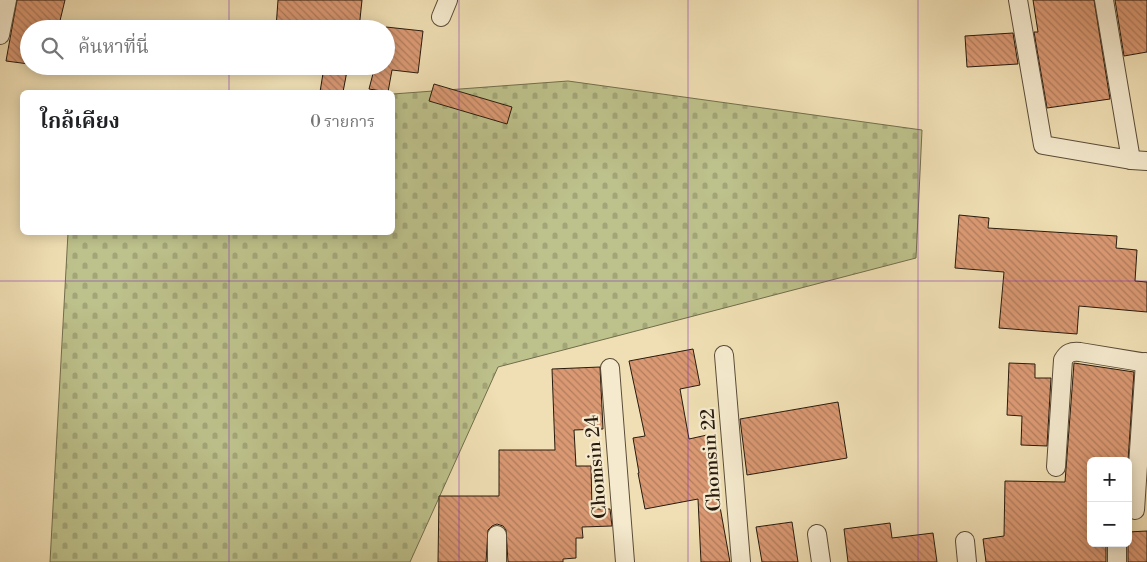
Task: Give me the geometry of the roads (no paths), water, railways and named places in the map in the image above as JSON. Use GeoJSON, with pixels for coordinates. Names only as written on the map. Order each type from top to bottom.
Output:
{"type":"FeatureCollection","features":[{"type":"Feature","properties":{"kind":"street"},"geometry":{"type":"LineString","coordinates":[[0,35],[7,0]]}},
{"type":"Feature","properties":{"kind":"street"},"geometry":{"type":"LineString","coordinates":[[441,17],[448,0]]}},
{"type":"Feature","properties":{"kind":"street"},"geometry":{"type":"LineString","coordinates":[[1018,0],[1043,145],[1139,160],[1104,0]]}},
{"type":"Feature","properties":{"kind":"street"},"geometry":{"type":"LineString","coordinates":[[1056,467],[1062,360],[1066,355],[1072,351],[1146,362],[1135,510]]}},
{"type":"Feature","properties":{"kind":"street","name":"Chomsin 22"},"geometry":{"type":"LineString","coordinates":[[724,355],[741,562]]}},
{"type":"Feature","properties":{"kind":"street","name":"Chomsin 24"},"geometry":{"type":"LineString","coordinates":[[610,368],[625,562]]}},
{"type":"Feature","properties":{"kind":"street"},"geometry":{"type":"LineString","coordinates":[[817,534],[821,562]]}},
{"type":"Feature","properties":{"kind":"street"},"geometry":{"type":"LineString","coordinates":[[497,535],[497,562]]}},
{"type":"Feature","properties":{"kind":"street"},"geometry":{"type":"LineString","coordinates":[[965,541],[967,562]]}},
{"type":"Feature","properties":{"kind":"street"},"geometry":{"type":"LineString","coordinates":[[1116,547],[1117,562]]}}]}
